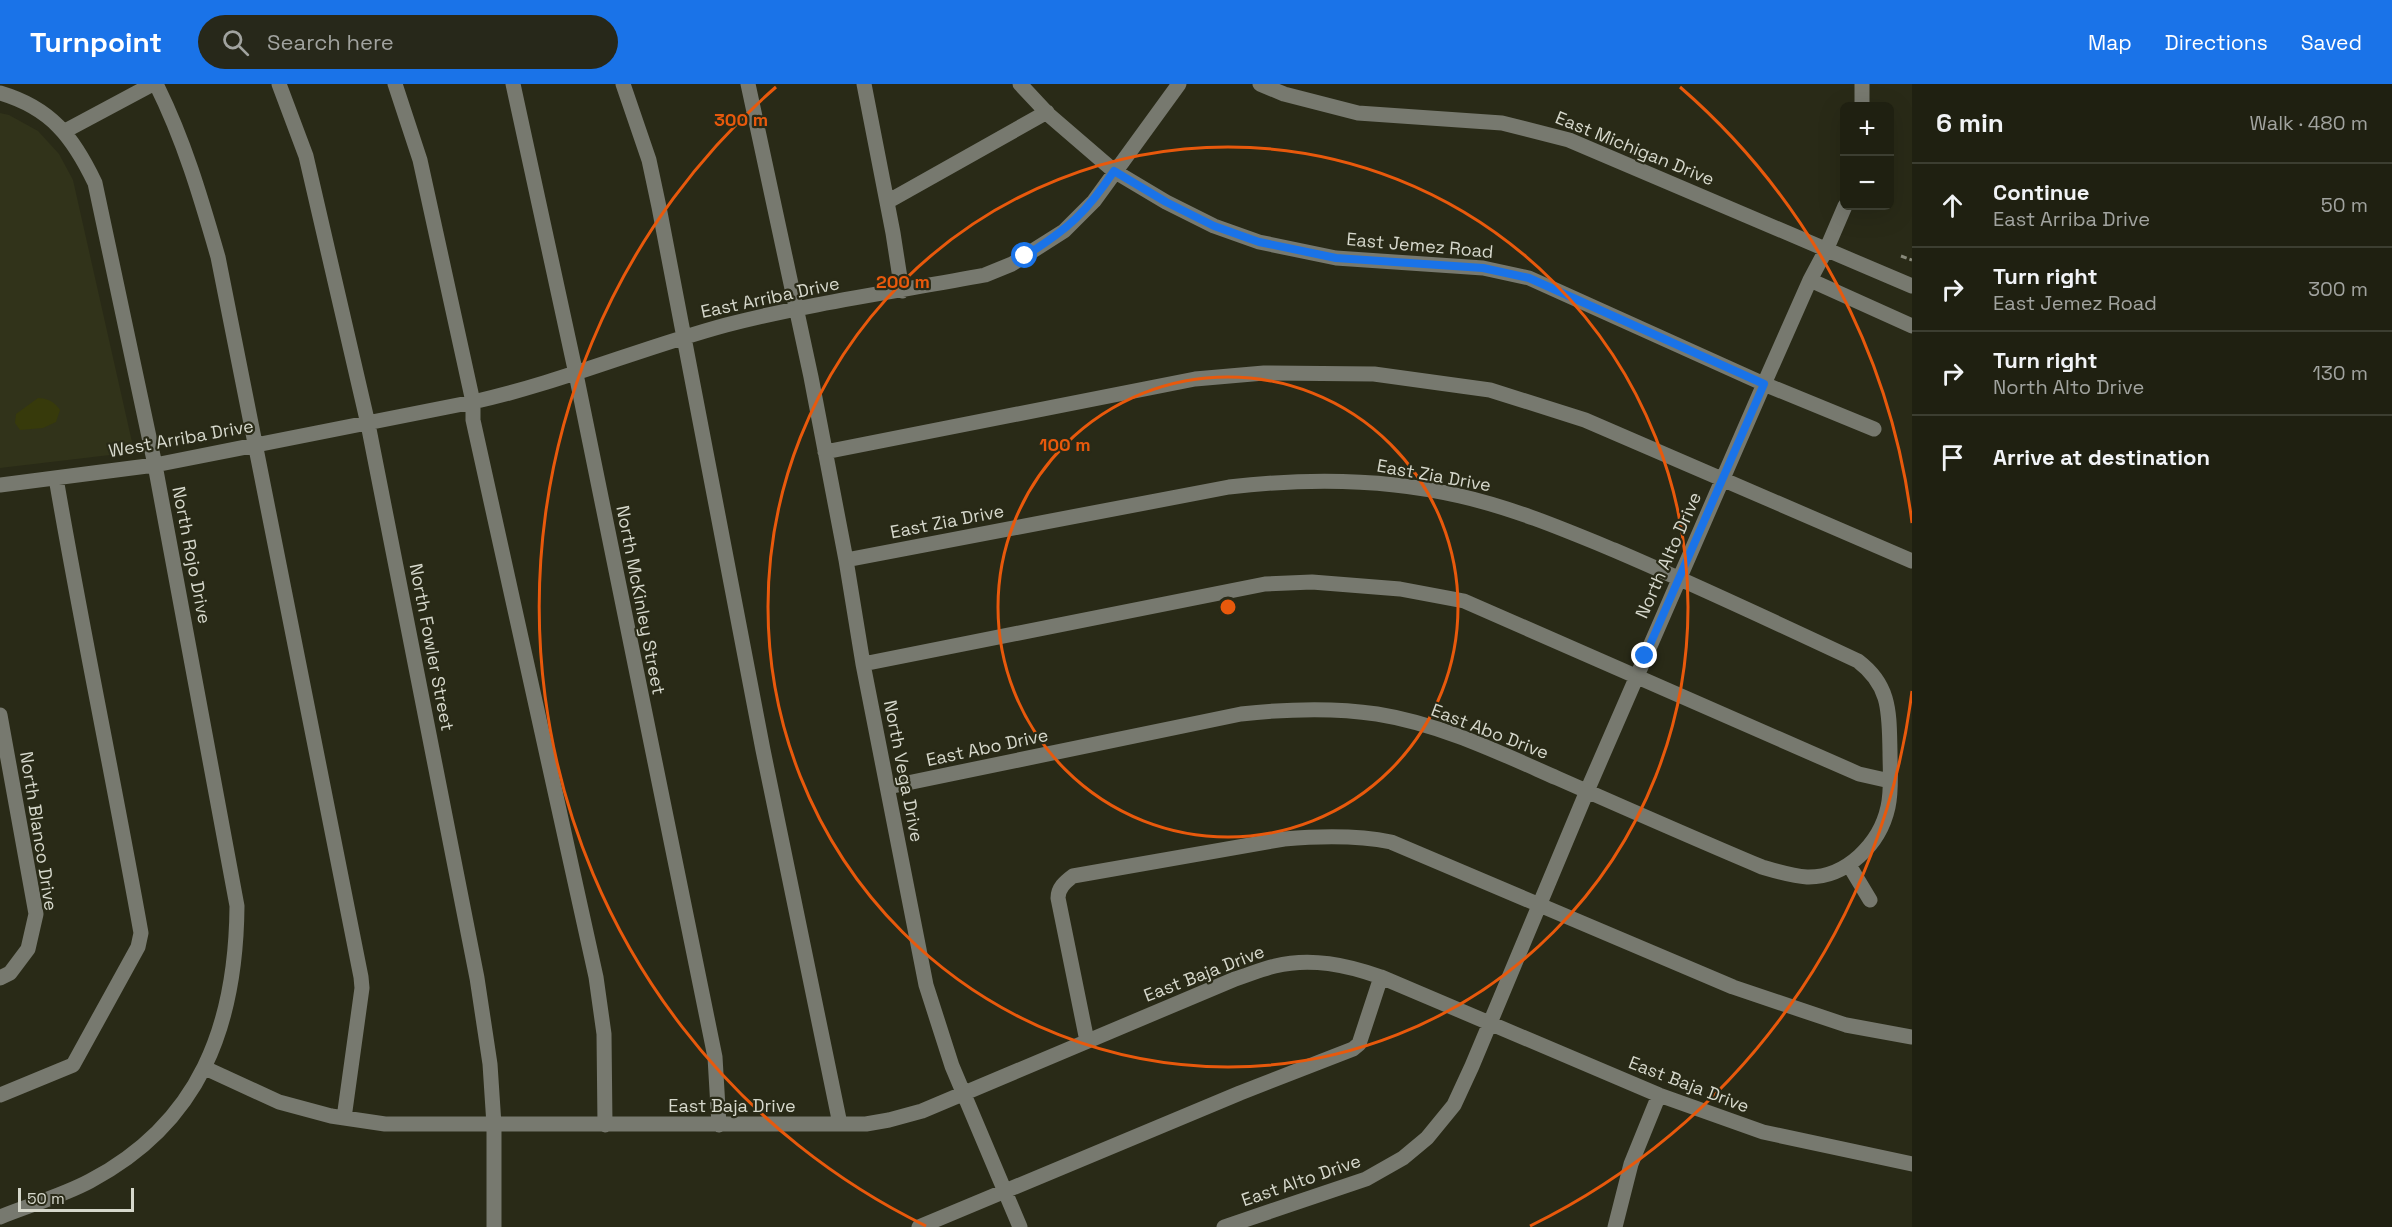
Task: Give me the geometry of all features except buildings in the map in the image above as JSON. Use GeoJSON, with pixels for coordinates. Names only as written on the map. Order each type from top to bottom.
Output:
{"type":"FeatureCollection","features":[{"type":"Feature","properties":{"kind":"street"},"geometry":{"type":"LineString","coordinates":[[65,130],[155,84],[175,122],[210,227],[256,444],[361,977],[362,988],[344,1118]]}},
{"type":"Feature","properties":{"kind":"street","name":"North Fowler Street"},"geometry":{"type":"LineString","coordinates":[[279,84],[306,156],[368,424],[477,978],[490,1064],[494,1125],[494,1227]]}},
{"type":"Feature","properties":{"kind":"street"},"geometry":{"type":"LineString","coordinates":[[395,84],[420,160],[473,402],[473,420],[596,977],[604,1034],[605,1125]]}},
{"type":"Feature","properties":{"kind":"street","name":"North McKinley Street"},"geometry":{"type":"LineString","coordinates":[[513,84],[576,374],[715,1057],[719,1125]]}},
{"type":"Feature","properties":{"kind":"street"},"geometry":{"type":"LineString","coordinates":[[623,84],[649,160],[682,338],[840,1124]]}},
{"type":"Feature","properties":{"kind":"street","name":"North Vega Drive"},"geometry":{"type":"LineString","coordinates":[[748,84],[797,309],[926,985],[938,1027],[963,1095],[1020,1227]]}},
{"type":"Feature","properties":{"kind":"street"},"geometry":{"type":"LineString","coordinates":[[864,84],[902,291]]}},
{"type":"Feature","properties":{"kind":"street","name":"East Jemez Road"},"geometry":{"type":"LineString","coordinates":[[1020,84],[1047,112],[1114,171],[1166,202],[1214,226],[1259,242],[1336,258],[1483,268],[1529,278],[1764,384],[1874,429]]}},
{"type":"Feature","properties":{"kind":"street","name":"East Arriba Drive"},"geometry":{"type":"LineString","coordinates":[[368,424],[473,402],[576,374],[682,338],[797,309],[985,274],[1012,264],[1064,231],[1094,201],[1179,84]]}},
{"type":"Feature","properties":{"kind":"street","name":"East Michigan Drive"},"geometry":{"type":"LineString","coordinates":[[1260,84],[1284,94],[1358,113],[1502,123],[1569,140],[1912,286]]}},
{"type":"Feature","properties":{"kind":"street"},"geometry":{"type":"LineString","coordinates":[[1862,84],[1862,102]]}},
{"type":"Feature","properties":{"kind":"street","name":"North Rojo Drive"},"geometry":{"type":"LineString","coordinates":[[0,93],[31,105],[65,130],[81,154],[95,183],[155,465],[237,906],[235,958],[221,1029],[205,1068],[166,1126],[123,1162],[88,1182],[0,1216]]}},
{"type":"Feature","properties":{"kind":"street"},"geometry":{"type":"LineString","coordinates":[[887,202],[1047,112]]}},
{"type":"Feature","properties":{"kind":"street","name":"North Alto Drive"},"geometry":{"type":"LineString","coordinates":[[1491,1022],[1587,791],[1764,384],[1843,210]]}},
{"type":"Feature","properties":{"kind":"street"},"geometry":{"type":"LineString","coordinates":[[1810,280],[1912,326]]}},
{"type":"Feature","properties":{"kind":"street"},"geometry":{"type":"LineString","coordinates":[[825,452],[1195,379],[1264,373],[1374,374],[1490,390],[1585,420],[1912,561]]}},
{"type":"Feature","properties":{"kind":"street","name":"West Arriba Drive"},"geometry":{"type":"LineString","coordinates":[[0,485],[155,465],[368,424]]}},
{"type":"Feature","properties":{"kind":"street"},"geometry":{"type":"LineString","coordinates":[[0,1095],[73,1065],[138,947],[141,933],[112,770],[79,611],[56,478]]}},
{"type":"Feature","properties":{"kind":"street","name":"East Zia Drive"},"geometry":{"type":"LineString","coordinates":[[846,560],[1197,491],[1267,483],[1326,481],[1419,488],[1531,516],[1680,578],[1858,661],[1872,672],[1882,686],[1887,700],[1890,781]]}},
{"type":"Feature","properties":{"kind":"street"},"geometry":{"type":"LineString","coordinates":[[863,664],[1265,584],[1312,582],[1400,589],[1464,601],[1859,774],[1890,781]]}},
{"type":"Feature","properties":{"kind":"street","name":"East Abo Drive"},"geometry":{"type":"LineString","coordinates":[[888,787],[1241,714],[1282,709],[1330,709],[1377,714],[1425,725],[1474,742],[1742,858],[1785,874],[1808,877],[1832,872],[1849,865],[1861,856],[1883,825],[1888,806],[1890,781]]}},
{"type":"Feature","properties":{"kind":"street","name":"North Blanco Drive"},"geometry":{"type":"LineString","coordinates":[[0,715],[36,914],[28,949],[10,973],[0,978]]}},
{"type":"Feature","properties":{"kind":"street"},"geometry":{"type":"LineString","coordinates":[[1088,1041],[1058,891],[1073,876],[1284,838],[1367,838],[1391,842],[1733,987],[1846,1025],[1912,1037]]}},
{"type":"Feature","properties":{"kind":"street"},"geometry":{"type":"LineString","coordinates":[[1849,865],[1870,900]]}},
{"type":"Feature","properties":{"kind":"street","name":"East Baja Drive"},"geometry":{"type":"LineString","coordinates":[[205,1068],[279,1102],[344,1118],[385,1124],[866,1124],[922,1111],[1276,965],[1335,963],[1381,977],[1659,1095],[1763,1132],[1912,1164]]}},
{"type":"Feature","properties":{"kind":"street"},"geometry":{"type":"LineString","coordinates":[[919,1227],[1353,1048],[1359,1044],[1381,977]]}},
{"type":"Feature","properties":{"kind":"street","name":"East Alto Drive"},"geometry":{"type":"LineString","coordinates":[[1224,1227],[1366,1179],[1403,1158],[1426,1138],[1454,1105],[1491,1022]]}},
{"type":"Feature","properties":{"kind":"street"},"geometry":{"type":"LineString","coordinates":[[1616,1227],[1631,1164],[1659,1095]]}},
{"type":"Feature","properties":{"kind":"path"},"geometry":{"type":"LineString","coordinates":[[1901,256],[1912,260]]}},
{"type":"Feature","properties":{"kind":"shaded area"},"geometry":{"type":"Polygon","coordinates":[[[0,113],[9,115],[38,131],[59,154],[73,180],[132,442],[127,453],[0,468],[0,113]]]}},
{"type":"Feature","properties":{"kind":"green space"},"geometry":{"type":"Polygon","coordinates":[[[38,398],[50,401],[58,407],[60,410],[56,422],[43,428],[20,430],[15,423],[16,414],[38,398]]]}},
{"type":"Feature","properties":{"kind":"route"},"geometry":{"type":"LineString","coordinates":[[1025,256],[1064,231],[1094,201],[1114,171],[1166,202],[1214,226],[1259,242],[1336,258],[1483,268],[1529,278],[1764,384],[1645,656]]}}]}
